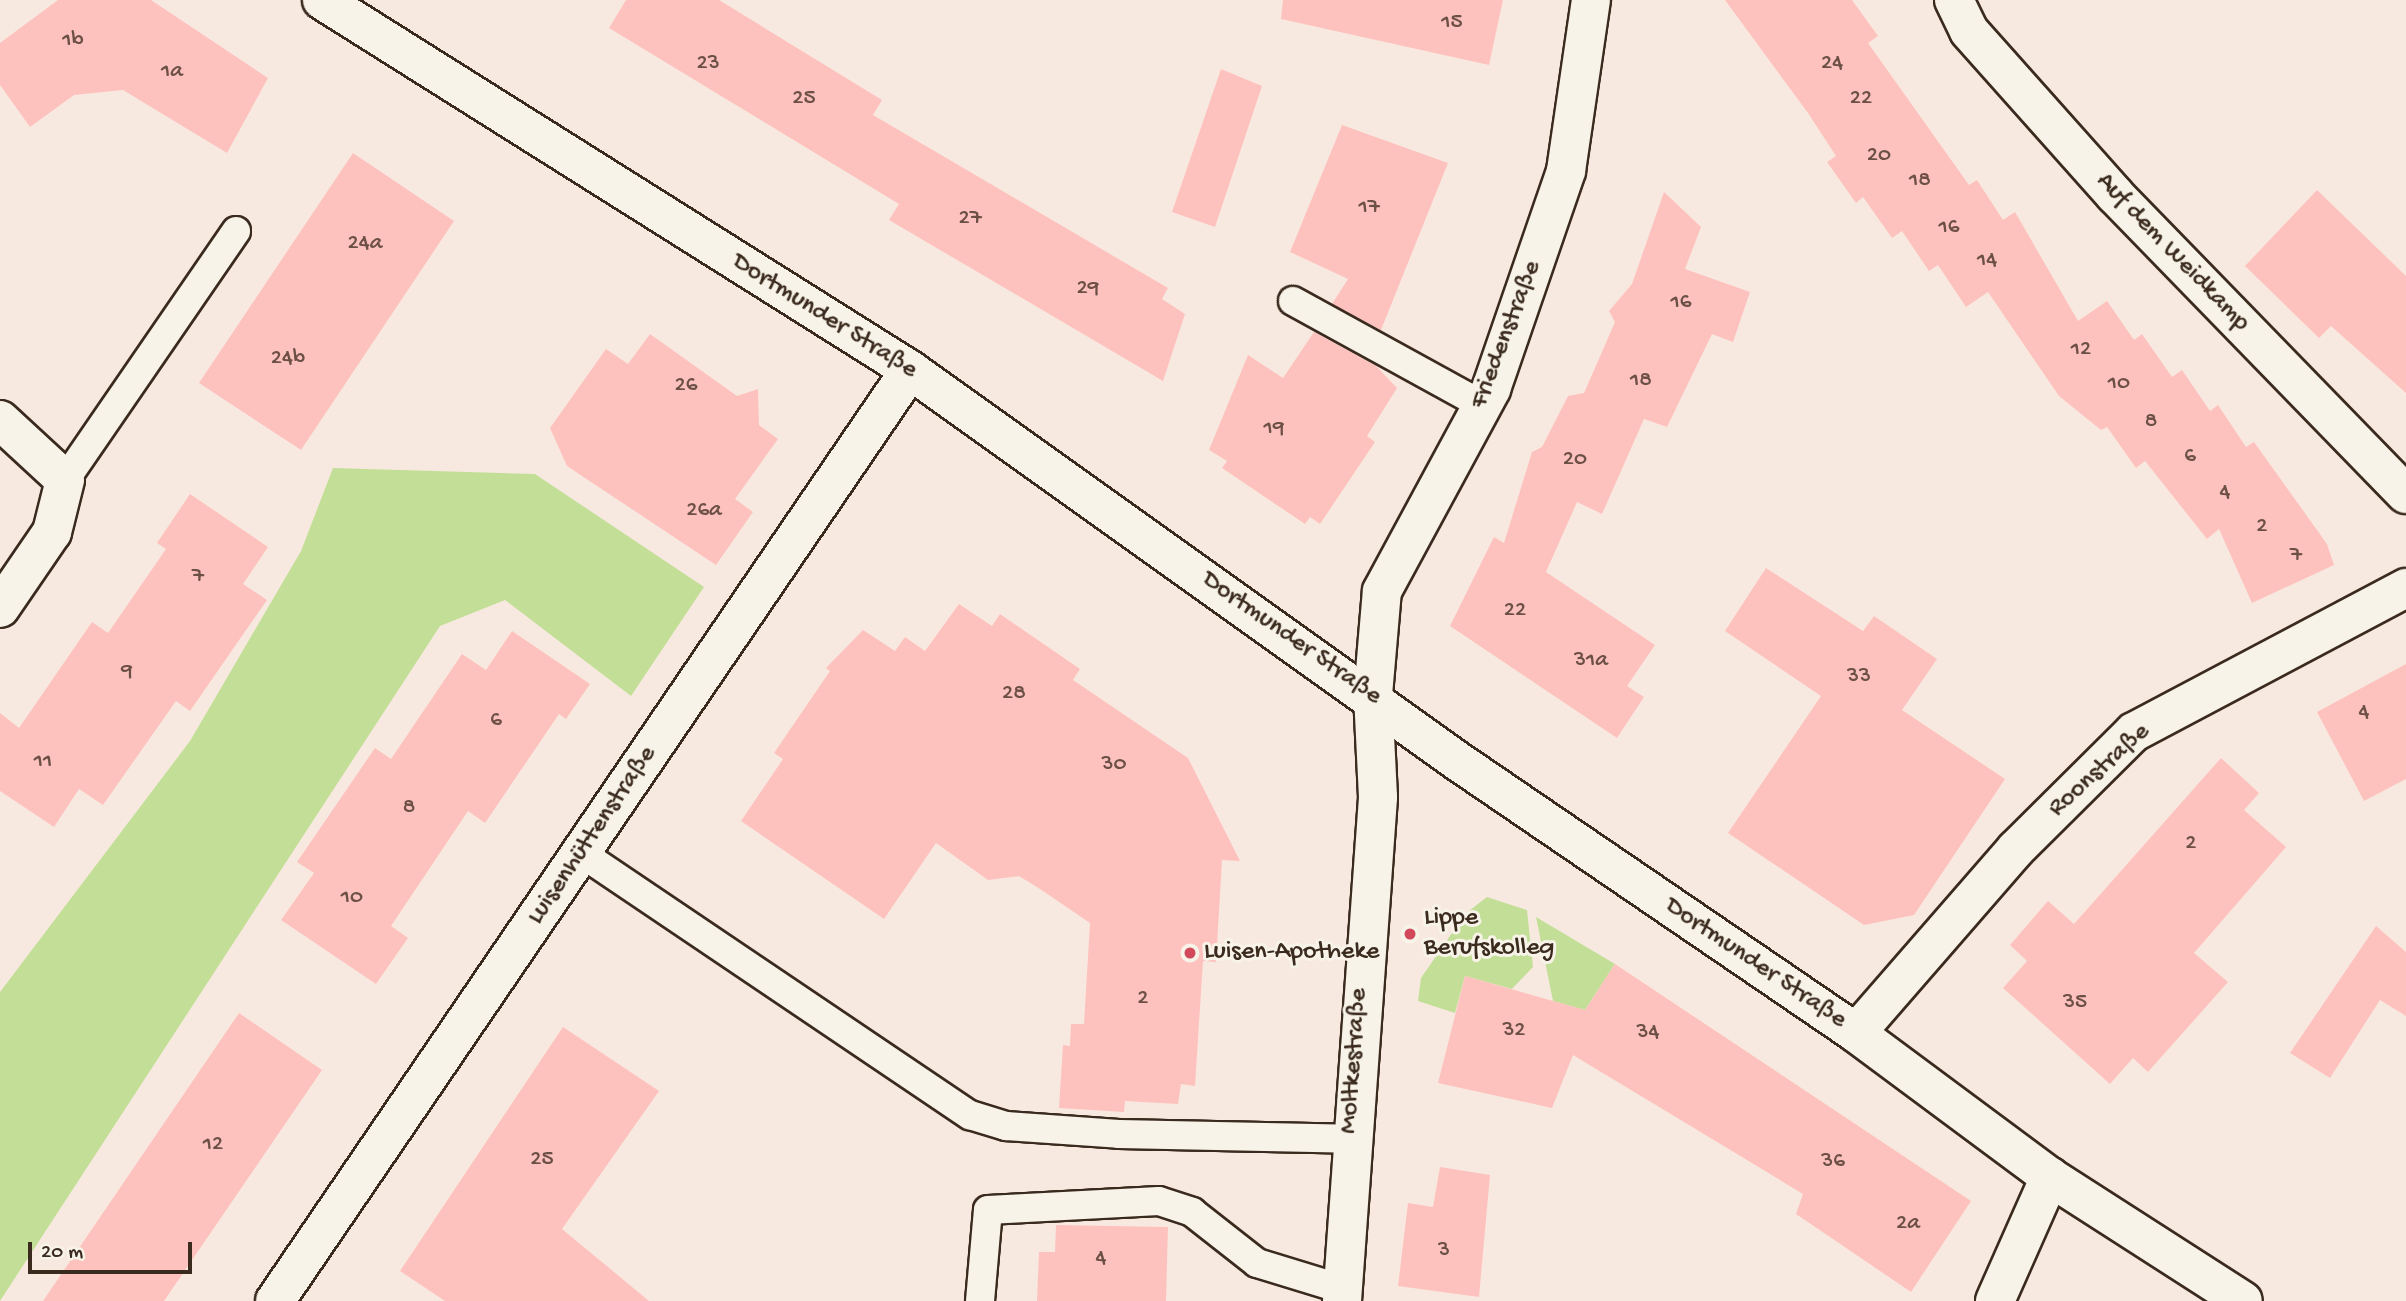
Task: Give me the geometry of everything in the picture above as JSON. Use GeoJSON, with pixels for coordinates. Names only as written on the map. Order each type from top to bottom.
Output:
{"type":"FeatureCollection","features":[{"type":"Feature","properties":{"kind":"street","name":"Dortmunder Straße"},"geometry":{"type":"LineString","coordinates":[[322,0],[910,370],[1373,695],[1456,760],[1856,1033],[2050,1177],[2243,1301]]}},
{"type":"Feature","properties":{"kind":"street","name":"Friedenstraße"},"geometry":{"type":"LineString","coordinates":[[1373,695],[1382,591],[1482,405],[1566,171],[1591,0]]}},
{"type":"Feature","properties":{"kind":"street","name":"Auf dem Weidkamp"},"geometry":{"type":"LineString","coordinates":[[1954,0],[1969,31],[2115,195],[2406,494]]}},
{"type":"Feature","properties":{"kind":"street","name":"Luisenhüttenstraße"},"geometry":{"type":"LineString","coordinates":[[275,1301],[910,370]]}},
{"type":"Feature","properties":{"kind":"street"},"geometry":{"type":"LineString","coordinates":[[0,420],[65,480],[52,532],[0,608]]}},
{"type":"Feature","properties":{"kind":"street","name":"Roonstraße"},"geometry":{"type":"LineString","coordinates":[[1856,1033],[2016,849],[2134,732],[2406,588]]}},
{"type":"Feature","properties":{"kind":"street","name":"Moltkestraße"},"geometry":{"type":"LineString","coordinates":[[1342,1295],[1350,1139],[1378,797],[1373,695]]}},
{"type":"Feature","properties":{"kind":"street"},"geometry":{"type":"LineString","coordinates":[[1995,1301],[2050,1177]]}},
{"type":"Feature","properties":{"kind":"lane"},"geometry":{"type":"LineString","coordinates":[[65,480],[236,231]]}},
{"type":"Feature","properties":{"kind":"lane"},"geometry":{"type":"LineString","coordinates":[[1293,302],[1482,405]]}},
{"type":"Feature","properties":{"kind":"lane"},"geometry":{"type":"LineString","coordinates":[[581,853],[970,1115],[1006,1126],[1119,1134],[1350,1139]]}},
{"type":"Feature","properties":{"kind":"lane"},"geometry":{"type":"LineString","coordinates":[[980,1301],[988,1210],[1145,1201],[1180,1204],[1257,1263],[1342,1295]]}},
{"type":"Feature","properties":{"kind":"green space"},"geometry":{"type":"Polygon","coordinates":[[[333,468],[535,474],[704,587],[631,696],[505,600],[440,626],[0,1301],[0,992],[190,741],[301,551],[333,468]]]}},
{"type":"Feature","properties":{"kind":"green space"},"geometry":{"type":"Polygon","coordinates":[[[1487,897],[1527,910],[1533,967],[1512,989],[1465,976],[1455,1013],[1418,1001],[1421,978],[1465,914],[1487,897]]]}},
{"type":"Feature","properties":{"kind":"green space"},"geometry":{"type":"Polygon","coordinates":[[[1536,917],[1615,964],[1585,1010],[1553,1001],[1536,917]]]}},
{"type":"Feature","properties":{"kind":"building"},"geometry":{"type":"Polygon","coordinates":[[[58,0],[151,0],[268,78],[227,153],[123,90],[74,95],[30,127],[0,85],[0,43],[58,0]]]}},
{"type":"Feature","properties":{"kind":"building"},"geometry":{"type":"Polygon","coordinates":[[[626,0],[719,0],[882,100],[873,115],[1168,288],[1162,299],[1185,314],[1163,381],[889,220],[899,204],[609,28],[626,0]]]}},
{"type":"Feature","properties":{"kind":"building"},"geometry":{"type":"Polygon","coordinates":[[[1283,0],[1503,0],[1489,65],[1281,19],[1283,0]]]}},
{"type":"Feature","properties":{"kind":"building"},"geometry":{"type":"Polygon","coordinates":[[[1725,0],[1852,0],[1878,36],[1868,43],[1969,185],[1977,180],[2003,220],[2015,212],[2078,321],[2107,301],[2134,340],[2142,334],[2172,377],[2182,370],[2210,411],[2218,405],[2246,447],[2254,442],[2327,544],[2334,565],[2252,603],[2219,529],[2207,539],[2145,461],[2136,468],[2107,427],[2101,430],[2059,396],[1988,292],[1966,307],[1938,265],[1929,271],[1902,231],[1892,238],[1863,197],[1856,203],[1827,162],[1836,156],[1808,113],[1725,0]]]}},
{"type":"Feature","properties":{"kind":"building"},"geometry":{"type":"Polygon","coordinates":[[[1221,69],[1262,86],[1215,227],[1172,212],[1221,69]]]}},
{"type":"Feature","properties":{"kind":"building"},"geometry":{"type":"Polygon","coordinates":[[[1342,125],[1448,163],[1381,330],[1332,304],[1348,279],[1290,252],[1342,125]]]}},
{"type":"Feature","properties":{"kind":"building"},"geometry":{"type":"Polygon","coordinates":[[[353,153],[454,221],[301,450],[199,383],[353,153]]]}},
{"type":"Feature","properties":{"kind":"building"},"geometry":{"type":"Polygon","coordinates":[[[2317,190],[2406,276],[2406,393],[2331,326],[2319,338],[2245,266],[2317,190]]]}},
{"type":"Feature","properties":{"kind":"building"},"geometry":{"type":"Polygon","coordinates":[[[1664,192],[1701,227],[1685,269],[1750,292],[1733,342],[1712,334],[1667,427],[1644,419],[1602,514],[1577,502],[1546,572],[1655,645],[1627,686],[1644,697],[1617,738],[1450,626],[1494,537],[1504,543],[1532,452],[1542,447],[1568,396],[1584,393],[1615,322],[1609,311],[1632,284],[1664,192]]]}},
{"type":"Feature","properties":{"kind":"building"},"geometry":{"type":"Polygon","coordinates":[[[1314,332],[1376,366],[1397,388],[1367,436],[1375,442],[1320,524],[1310,517],[1305,524],[1222,468],[1227,461],[1209,450],[1248,355],[1283,378],[1314,332]]]}},
{"type":"Feature","properties":{"kind":"building"},"geometry":{"type":"Polygon","coordinates":[[[650,334],[737,396],[758,389],[759,425],[778,439],[735,499],[753,512],[716,565],[567,466],[550,428],[606,349],[628,364],[650,334]]]}},
{"type":"Feature","properties":{"kind":"building"},"geometry":{"type":"Polygon","coordinates":[[[190,494],[268,547],[243,584],[267,600],[190,711],[176,701],[103,805],[79,789],[54,827],[0,791],[0,713],[19,728],[92,622],[108,633],[166,549],[157,543],[190,494]]]}},
{"type":"Feature","properties":{"kind":"building"},"geometry":{"type":"Polygon","coordinates":[[[1766,568],[1863,631],[1874,616],[1937,659],[1902,710],[2005,779],[1914,915],[1864,925],[1728,833],[1821,696],[1725,631],[1766,568]]]}},
{"type":"Feature","properties":{"kind":"building"},"geometry":{"type":"Polygon","coordinates":[[[959,604],[992,626],[1000,614],[1080,669],[1073,680],[1188,758],[1240,861],[1222,860],[1216,962],[1203,961],[1195,1086],[1181,1084],[1178,1104],[1125,1101],[1124,1112],[1059,1108],[1063,1045],[1070,1046],[1071,1024],[1084,1024],[1090,923],[1040,889],[1019,876],[988,880],[936,843],[884,919],[741,821],[783,759],[774,753],[830,671],[826,668],[863,630],[895,651],[905,637],[925,651],[959,604]]]}},
{"type":"Feature","properties":{"kind":"building"},"geometry":{"type":"Polygon","coordinates":[[[512,631],[590,684],[566,719],[559,714],[485,823],[468,811],[391,926],[408,938],[376,984],[281,920],[314,873],[297,862],[375,748],[391,759],[462,654],[486,670],[512,631]]]}},
{"type":"Feature","properties":{"kind":"building"},"geometry":{"type":"Polygon","coordinates":[[[2406,664],[2406,779],[2364,801],[2317,712],[2406,664]]]}},
{"type":"Feature","properties":{"kind":"building"},"geometry":{"type":"Polygon","coordinates":[[[2221,758],[2259,793],[2244,810],[2286,847],[2194,953],[2228,982],[2148,1072],[2133,1058],[2110,1084],[2003,988],[2027,961],[2010,945],[2048,901],[2074,924],[2221,758]]]}},
{"type":"Feature","properties":{"kind":"building"},"geometry":{"type":"Polygon","coordinates":[[[2376,926],[2406,952],[2406,1016],[2380,1000],[2330,1078],[2290,1053],[2376,926]]]}},
{"type":"Feature","properties":{"kind":"building"},"geometry":{"type":"Polygon","coordinates":[[[1615,964],[1971,1201],[1911,1292],[1796,1214],[1803,1194],[1573,1055],[1552,1108],[1438,1083],[1465,976],[1585,1010],[1615,964]]]}},
{"type":"Feature","properties":{"kind":"building"},"geometry":{"type":"Polygon","coordinates":[[[239,1013],[322,1070],[164,1301],[43,1301],[239,1013]]]}},
{"type":"Feature","properties":{"kind":"building"},"geometry":{"type":"Polygon","coordinates":[[[563,1027],[659,1091],[562,1229],[649,1301],[445,1301],[400,1271],[563,1027]]]}},
{"type":"Feature","properties":{"kind":"building"},"geometry":{"type":"Polygon","coordinates":[[[1440,1167],[1490,1175],[1479,1297],[1398,1286],[1408,1203],[1433,1207],[1440,1167]]]}},
{"type":"Feature","properties":{"kind":"building"},"geometry":{"type":"Polygon","coordinates":[[[1056,1225],[1168,1227],[1166,1301],[1037,1301],[1039,1252],[1055,1252],[1056,1225]]]}},
{"type":"Feature","properties":{"kind":"place","name":"Lippe Berufskolleg"},"geometry":{"type":"Point","coordinates":[1410,934]}},
{"type":"Feature","properties":{"kind":"place","name":"Luisen-Apotheke"},"geometry":{"type":"Point","coordinates":[1190,953]}}]}
